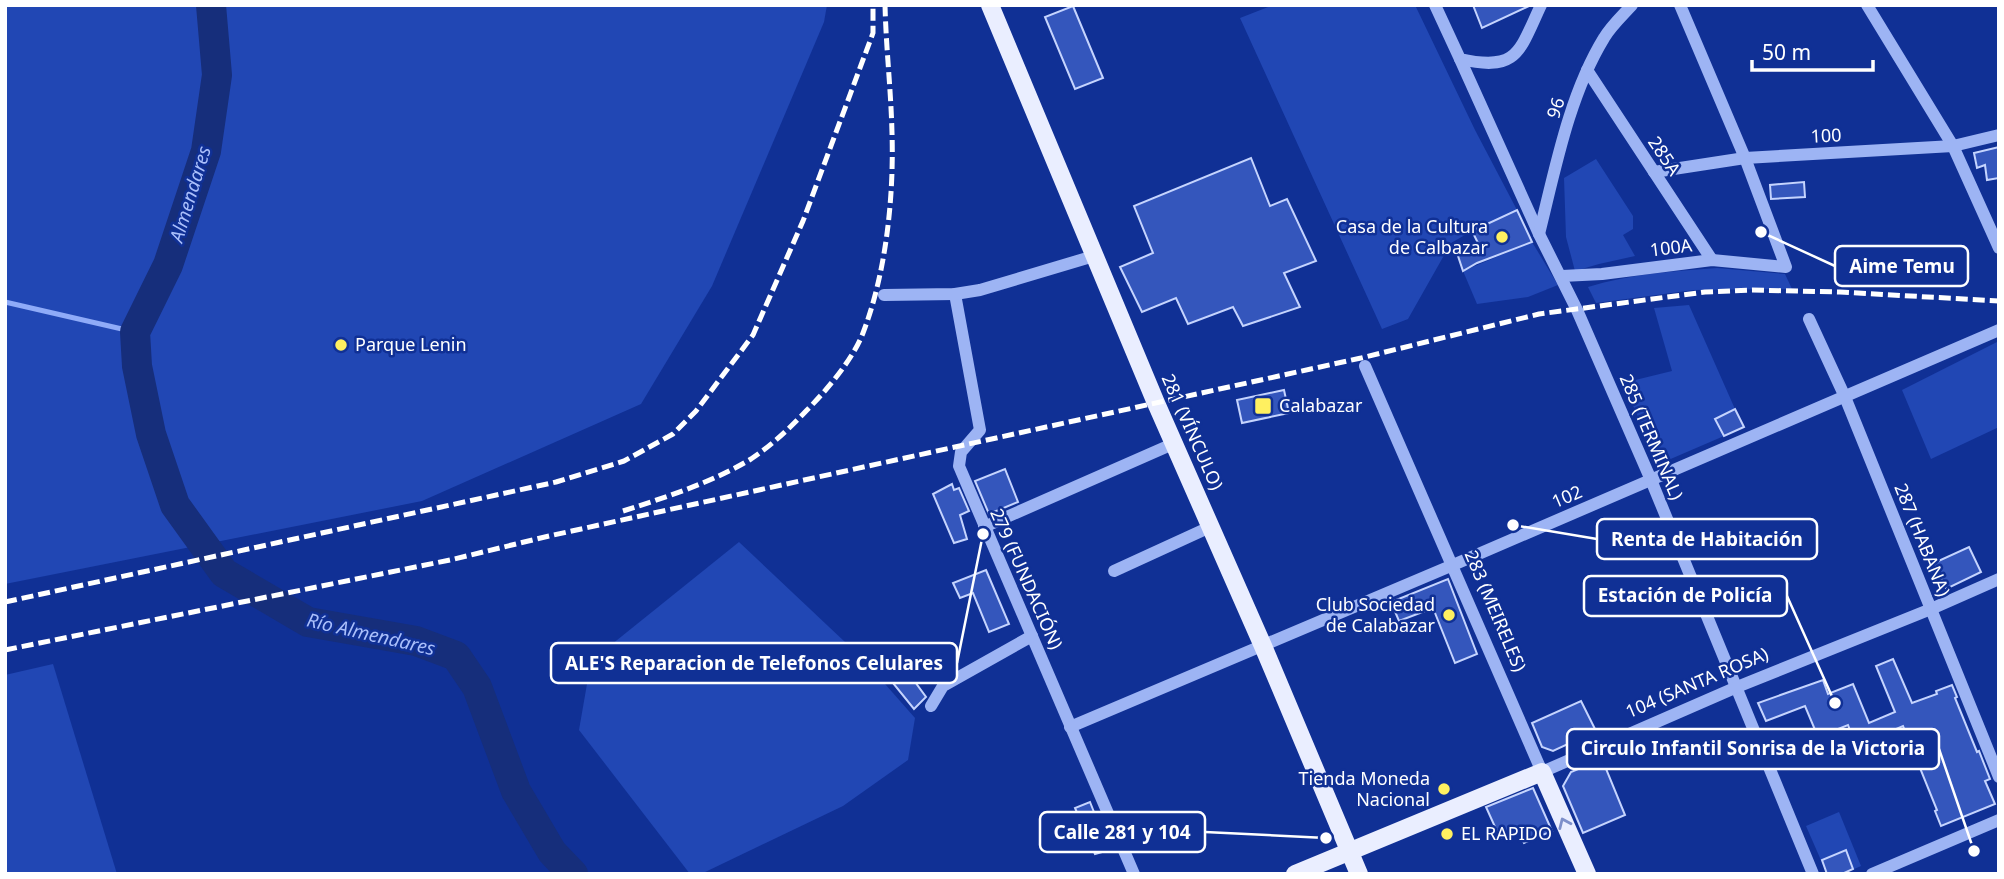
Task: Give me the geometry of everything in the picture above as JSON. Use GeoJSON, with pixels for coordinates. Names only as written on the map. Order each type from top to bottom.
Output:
{"type":"FeatureCollection","features":[{"type":"Feature","properties":{"kind":"main road","name":"281 (VÍNCULO)"},"geometry":{"type":"LineString","coordinates":[[990,5],[1156,403],[1359,874]]}},
{"type":"Feature","properties":{"kind":"main road","name":"104 (SANTA ROSA)"},"geometry":{"type":"LineString","coordinates":[[1295,874],[1542,772]]}},
{"type":"Feature","properties":{"kind":"main road","name":"283 (MEIRELES)"},"geometry":{"type":"LineString","coordinates":[[1542,772],[1587,874]]}},
{"type":"Feature","properties":{"kind":"street","name":"285 (TERMINAL)"},"geometry":{"type":"LineString","coordinates":[[1435,5],[1539,234],[1562,276],[1651,480],[1813,874]]}},
{"type":"Feature","properties":{"kind":"street"},"geometry":{"type":"LineString","coordinates":[[1460,59],[1484,64],[1504,62],[1520,50],[1541,5]]}},
{"type":"Feature","properties":{"kind":"street","name":"96"},"geometry":{"type":"LineString","coordinates":[[1539,234],[1562,147],[1587,71],[1605,36],[1632,5]]}},
{"type":"Feature","properties":{"kind":"street"},"geometry":{"type":"LineString","coordinates":[[1680,5],[1745,158]]}},
{"type":"Feature","properties":{"kind":"street"},"geometry":{"type":"LineString","coordinates":[[1867,5],[1953,146],[1999,248]]}},
{"type":"Feature","properties":{"kind":"street","name":"285A"},"geometry":{"type":"LineString","coordinates":[[1587,71],[1713,260]]}},
{"type":"Feature","properties":{"kind":"street","name":"100"},"geometry":{"type":"LineString","coordinates":[[1654,172],[1745,158],[1953,146],[1999,135]]}},
{"type":"Feature","properties":{"kind":"street","name":"100A"},"geometry":{"type":"LineString","coordinates":[[1562,276],[1602,274],[1713,260],[1786,267],[1745,158]]}},
{"type":"Feature","properties":{"kind":"street"},"geometry":{"type":"LineString","coordinates":[[884,295],[955,294],[980,290],[1094,256]]}},
{"type":"Feature","properties":{"kind":"street","name":"279 (FUNDACIÓN)"},"geometry":{"type":"LineString","coordinates":[[955,294],[980,430],[961,452],[959,466],[1134,874]]}},
{"type":"Feature","properties":{"kind":"street","name":"287 (HABANA)"},"geometry":{"type":"LineString","coordinates":[[1809,319],[1845,397],[1999,777]]}},
{"type":"Feature","properties":{"kind":"street","name":"102"},"geometry":{"type":"LineString","coordinates":[[1070,727],[1999,330]]}},
{"type":"Feature","properties":{"kind":"street","name":"283 (MEIRELES)"},"geometry":{"type":"LineString","coordinates":[[1365,366],[1542,772]]}},
{"type":"Feature","properties":{"kind":"street"},"geometry":{"type":"LineString","coordinates":[[984,527],[1175,443]]}},
{"type":"Feature","properties":{"kind":"street"},"geometry":{"type":"LineString","coordinates":[[1114,571],[1210,527]]}},
{"type":"Feature","properties":{"kind":"street","name":"104 (SANTA ROSA)"},"geometry":{"type":"LineString","coordinates":[[1542,772],[1737,687],[1999,579]]}},
{"type":"Feature","properties":{"kind":"street"},"geometry":{"type":"LineString","coordinates":[[931,706],[943,686],[1032,636]]}},
{"type":"Feature","properties":{"kind":"street"},"geometry":{"type":"LineString","coordinates":[[1872,874],[1999,820]]}},
{"type":"Feature","properties":{"kind":"shaded area","name":"Parque Lenin"},"geometry":{"type":"Polygon","coordinates":[[[5,5],[827,5],[824,22],[712,286],[641,404],[422,501],[5,584],[5,5]]]}},
{"type":"Feature","properties":{"kind":"shaded area"},"geometry":{"type":"Polygon","coordinates":[[[1273,5],[1415,5],[1517,210],[1451,243],[1408,319],[1382,329],[1240,18],[1273,5]]]}},
{"type":"Feature","properties":{"kind":"shaded area"},"geometry":{"type":"Polygon","coordinates":[[[1596,159],[1633,216],[1633,229],[1623,235],[1635,256],[1575,271],[1566,237],[1564,178],[1596,159]]]}},
{"type":"Feature","properties":{"kind":"shaded area"},"geometry":{"type":"Polygon","coordinates":[[[1532,242],[1558,285],[1528,297],[1477,304],[1463,271],[1532,242]]]}},
{"type":"Feature","properties":{"kind":"shaded area"},"geometry":{"type":"Polygon","coordinates":[[[1717,268],[1785,274],[1792,289],[1694,290],[1596,303],[1588,287],[1636,276],[1717,268]]]}},
{"type":"Feature","properties":{"kind":"shaded area"},"geometry":{"type":"Polygon","coordinates":[[[1689,305],[1735,409],[1715,419],[1724,436],[1659,464],[1623,383],[1672,371],[1654,308],[1689,305]]]}},
{"type":"Feature","properties":{"kind":"shaded area"},"geometry":{"type":"Polygon","coordinates":[[[1999,341],[1999,427],[1931,459],[1902,390],[1999,341]]]}},
{"type":"Feature","properties":{"kind":"shaded area"},"geometry":{"type":"Polygon","coordinates":[[[739,542],[863,659],[915,718],[908,760],[843,806],[701,874],[690,874],[579,730],[591,661],[739,542]]]}},
{"type":"Feature","properties":{"kind":"shaded area"},"geometry":{"type":"Polygon","coordinates":[[[53,664],[117,874],[5,874],[5,675],[53,664]]]}},
{"type":"Feature","properties":{"kind":"shaded area"},"geometry":{"type":"Polygon","coordinates":[[[1839,812],[1861,866],[1843,874],[1827,874],[1806,826],[1839,812]]]}},
{"type":"Feature","properties":{"kind":"building"},"geometry":{"type":"Polygon","coordinates":[[[1473,5],[1531,5],[1482,28],[1473,5]]]}},
{"type":"Feature","properties":{"kind":"building"},"geometry":{"type":"Polygon","coordinates":[[[1073,6],[1103,78],[1075,89],[1045,17],[1073,6]]]}},
{"type":"Feature","properties":{"kind":"building"},"geometry":{"type":"Polygon","coordinates":[[[1999,147],[1999,178],[1987,180],[1985,165],[1977,168],[1974,153],[1999,147]]]}},
{"type":"Feature","properties":{"kind":"building"},"geometry":{"type":"Polygon","coordinates":[[[1251,158],[1270,206],[1287,199],[1316,261],[1284,273],[1300,307],[1243,326],[1233,307],[1188,324],[1176,298],[1142,312],[1120,267],[1153,253],[1134,206],[1251,158]]]}},
{"type":"Feature","properties":{"kind":"building"},"geometry":{"type":"Polygon","coordinates":[[[1804,182],[1805,197],[1771,199],[1770,185],[1804,182]]]}},
{"type":"Feature","properties":{"kind":"building","name":"Casa de la Cultura de Calbazar"},"geometry":{"type":"Polygon","coordinates":[[[1517,210],[1532,242],[1463,271],[1458,256],[1479,245],[1472,231],[1517,210]]]}},
{"type":"Feature","properties":{"kind":"building","name":"Calabazar"},"geometry":{"type":"Polygon","coordinates":[[[1284,390],[1289,413],[1242,423],[1237,400],[1284,390]]]}},
{"type":"Feature","properties":{"kind":"building"},"geometry":{"type":"Polygon","coordinates":[[[1735,409],[1744,427],[1724,436],[1715,419],[1735,409]]]}},
{"type":"Feature","properties":{"kind":"building"},"geometry":{"type":"Polygon","coordinates":[[[1005,469],[1018,502],[989,514],[975,481],[1005,469]]]}},
{"type":"Feature","properties":{"kind":"building"},"geometry":{"type":"Polygon","coordinates":[[[952,484],[954,490],[959,488],[969,511],[960,515],[967,539],[954,543],[933,494],[952,484]]]}},
{"type":"Feature","properties":{"kind":"building"},"geometry":{"type":"Polygon","coordinates":[[[1969,547],[1981,572],[1946,589],[1934,563],[1969,547]]]}},
{"type":"Feature","properties":{"kind":"building"},"geometry":{"type":"Polygon","coordinates":[[[986,570],[1009,624],[989,632],[973,593],[960,598],[953,583],[986,570]]]}},
{"type":"Feature","properties":{"kind":"building","name":"Club Sociedad de Calabazar"},"geometry":{"type":"Polygon","coordinates":[[[1448,579],[1477,654],[1455,663],[1433,608],[1399,621],[1391,602],[1448,579]]]}},
{"type":"Feature","properties":{"kind":"building"},"geometry":{"type":"Polygon","coordinates":[[[896,656],[926,697],[914,709],[880,667],[896,656]]]}},
{"type":"Feature","properties":{"kind":"building"},"geometry":{"type":"Polygon","coordinates":[[[1893,659],[1912,703],[1952,685],[1990,779],[1985,781],[1995,804],[1941,826],[1903,726],[1877,737],[1880,745],[1859,754],[1848,725],[1818,737],[1805,706],[1766,721],[1758,703],[1823,680],[1828,694],[1853,684],[1869,723],[1895,712],[1876,666],[1893,659]]]}},
{"type":"Feature","properties":{"kind":"building"},"geometry":{"type":"Polygon","coordinates":[[[1581,701],[1596,731],[1553,751],[1542,747],[1532,723],[1581,701]]]}},
{"type":"Feature","properties":{"kind":"building"},"geometry":{"type":"Polygon","coordinates":[[[1602,759],[1625,815],[1583,833],[1563,786],[1571,772],[1602,759]]]}},
{"type":"Feature","properties":{"kind":"building"},"geometry":{"type":"Polygon","coordinates":[[[1533,788],[1552,831],[1524,843],[1518,831],[1500,838],[1486,807],[1533,788]]]}},
{"type":"Feature","properties":{"kind":"building"},"geometry":{"type":"Polygon","coordinates":[[[1090,802],[1109,850],[1095,854],[1075,808],[1090,802]]]}},
{"type":"Feature","properties":{"kind":"building"},"geometry":{"type":"Polygon","coordinates":[[[1846,850],[1853,869],[1842,874],[1827,874],[1822,860],[1846,850]]]}},
{"type":"Feature","properties":{"kind":"waterway","name":"Río Almendares"},"geometry":{"type":"LineString","coordinates":[[211,5],[217,75],[206,151],[168,265],[135,332],[137,366],[151,434],[175,505],[224,573],[308,622],[416,641],[456,656],[477,687],[516,791],[552,852],[573,874]]}},
{"type":"Feature","properties":{"kind":"waterway"},"geometry":{"type":"LineString","coordinates":[[5,302],[135,332]]}},
{"type":"Feature","properties":{"kind":"railway"},"geometry":{"type":"LineString","coordinates":[[5,602],[556,482],[624,461],[673,434],[696,411],[753,335],[803,221],[873,33],[873,5]]}},
{"type":"Feature","properties":{"kind":"railway"},"geometry":{"type":"LineString","coordinates":[[623,511],[704,482],[759,454],[823,393],[859,343],[878,285],[890,209],[892,133],[885,5]]}},
{"type":"Feature","properties":{"kind":"railway"},"geometry":{"type":"LineString","coordinates":[[5,650],[450,560],[1361,358],[1539,314],[1705,292],[1752,290],[1999,301]]}},
{"type":"Feature","properties":{"kind":"place","name":"Aime Temu"},"geometry":{"type":"Point","coordinates":[1761,232]}},
{"type":"Feature","properties":{"kind":"place","name":"Casa de la Cultura de Calbazar"},"geometry":{"type":"Point","coordinates":[1502,237]}},
{"type":"Feature","properties":{"kind":"place","name":"Parque Lenin"},"geometry":{"type":"Point","coordinates":[341,345]}},
{"type":"Feature","properties":{"kind":"place","name":"Calabazar"},"geometry":{"type":"Point","coordinates":[1263,406]}},
{"type":"Feature","properties":{"kind":"place","name":"Renta de Habitación"},"geometry":{"type":"Point","coordinates":[1513,525]}},
{"type":"Feature","properties":{"kind":"place","name":"ALE'S Reparacion de Telefonos Celulares"},"geometry":{"type":"Point","coordinates":[983,534]}},
{"type":"Feature","properties":{"kind":"place","name":"Club Sociedad de Calabazar"},"geometry":{"type":"Point","coordinates":[1449,615]}},
{"type":"Feature","properties":{"kind":"place","name":"Estación de Policía"},"geometry":{"type":"Point","coordinates":[1835,703]}},
{"type":"Feature","properties":{"kind":"place","name":"Tienda Moneda Nacional"},"geometry":{"type":"Point","coordinates":[1444,789]}},
{"type":"Feature","properties":{"kind":"place","name":"EL RAPIDO"},"geometry":{"type":"Point","coordinates":[1447,834]}},
{"type":"Feature","properties":{"kind":"place","name":"Calle 281 y 104"},"geometry":{"type":"Point","coordinates":[1326,838]}},
{"type":"Feature","properties":{"kind":"place","name":"Circulo Infantil Sonrisa de la Victoria"},"geometry":{"type":"Point","coordinates":[1974,851]}},
{"type":"Feature","properties":{"kind":"water label","name":"Almendares"},"geometry":{"type":"Point","coordinates":[190,194]}}]}
